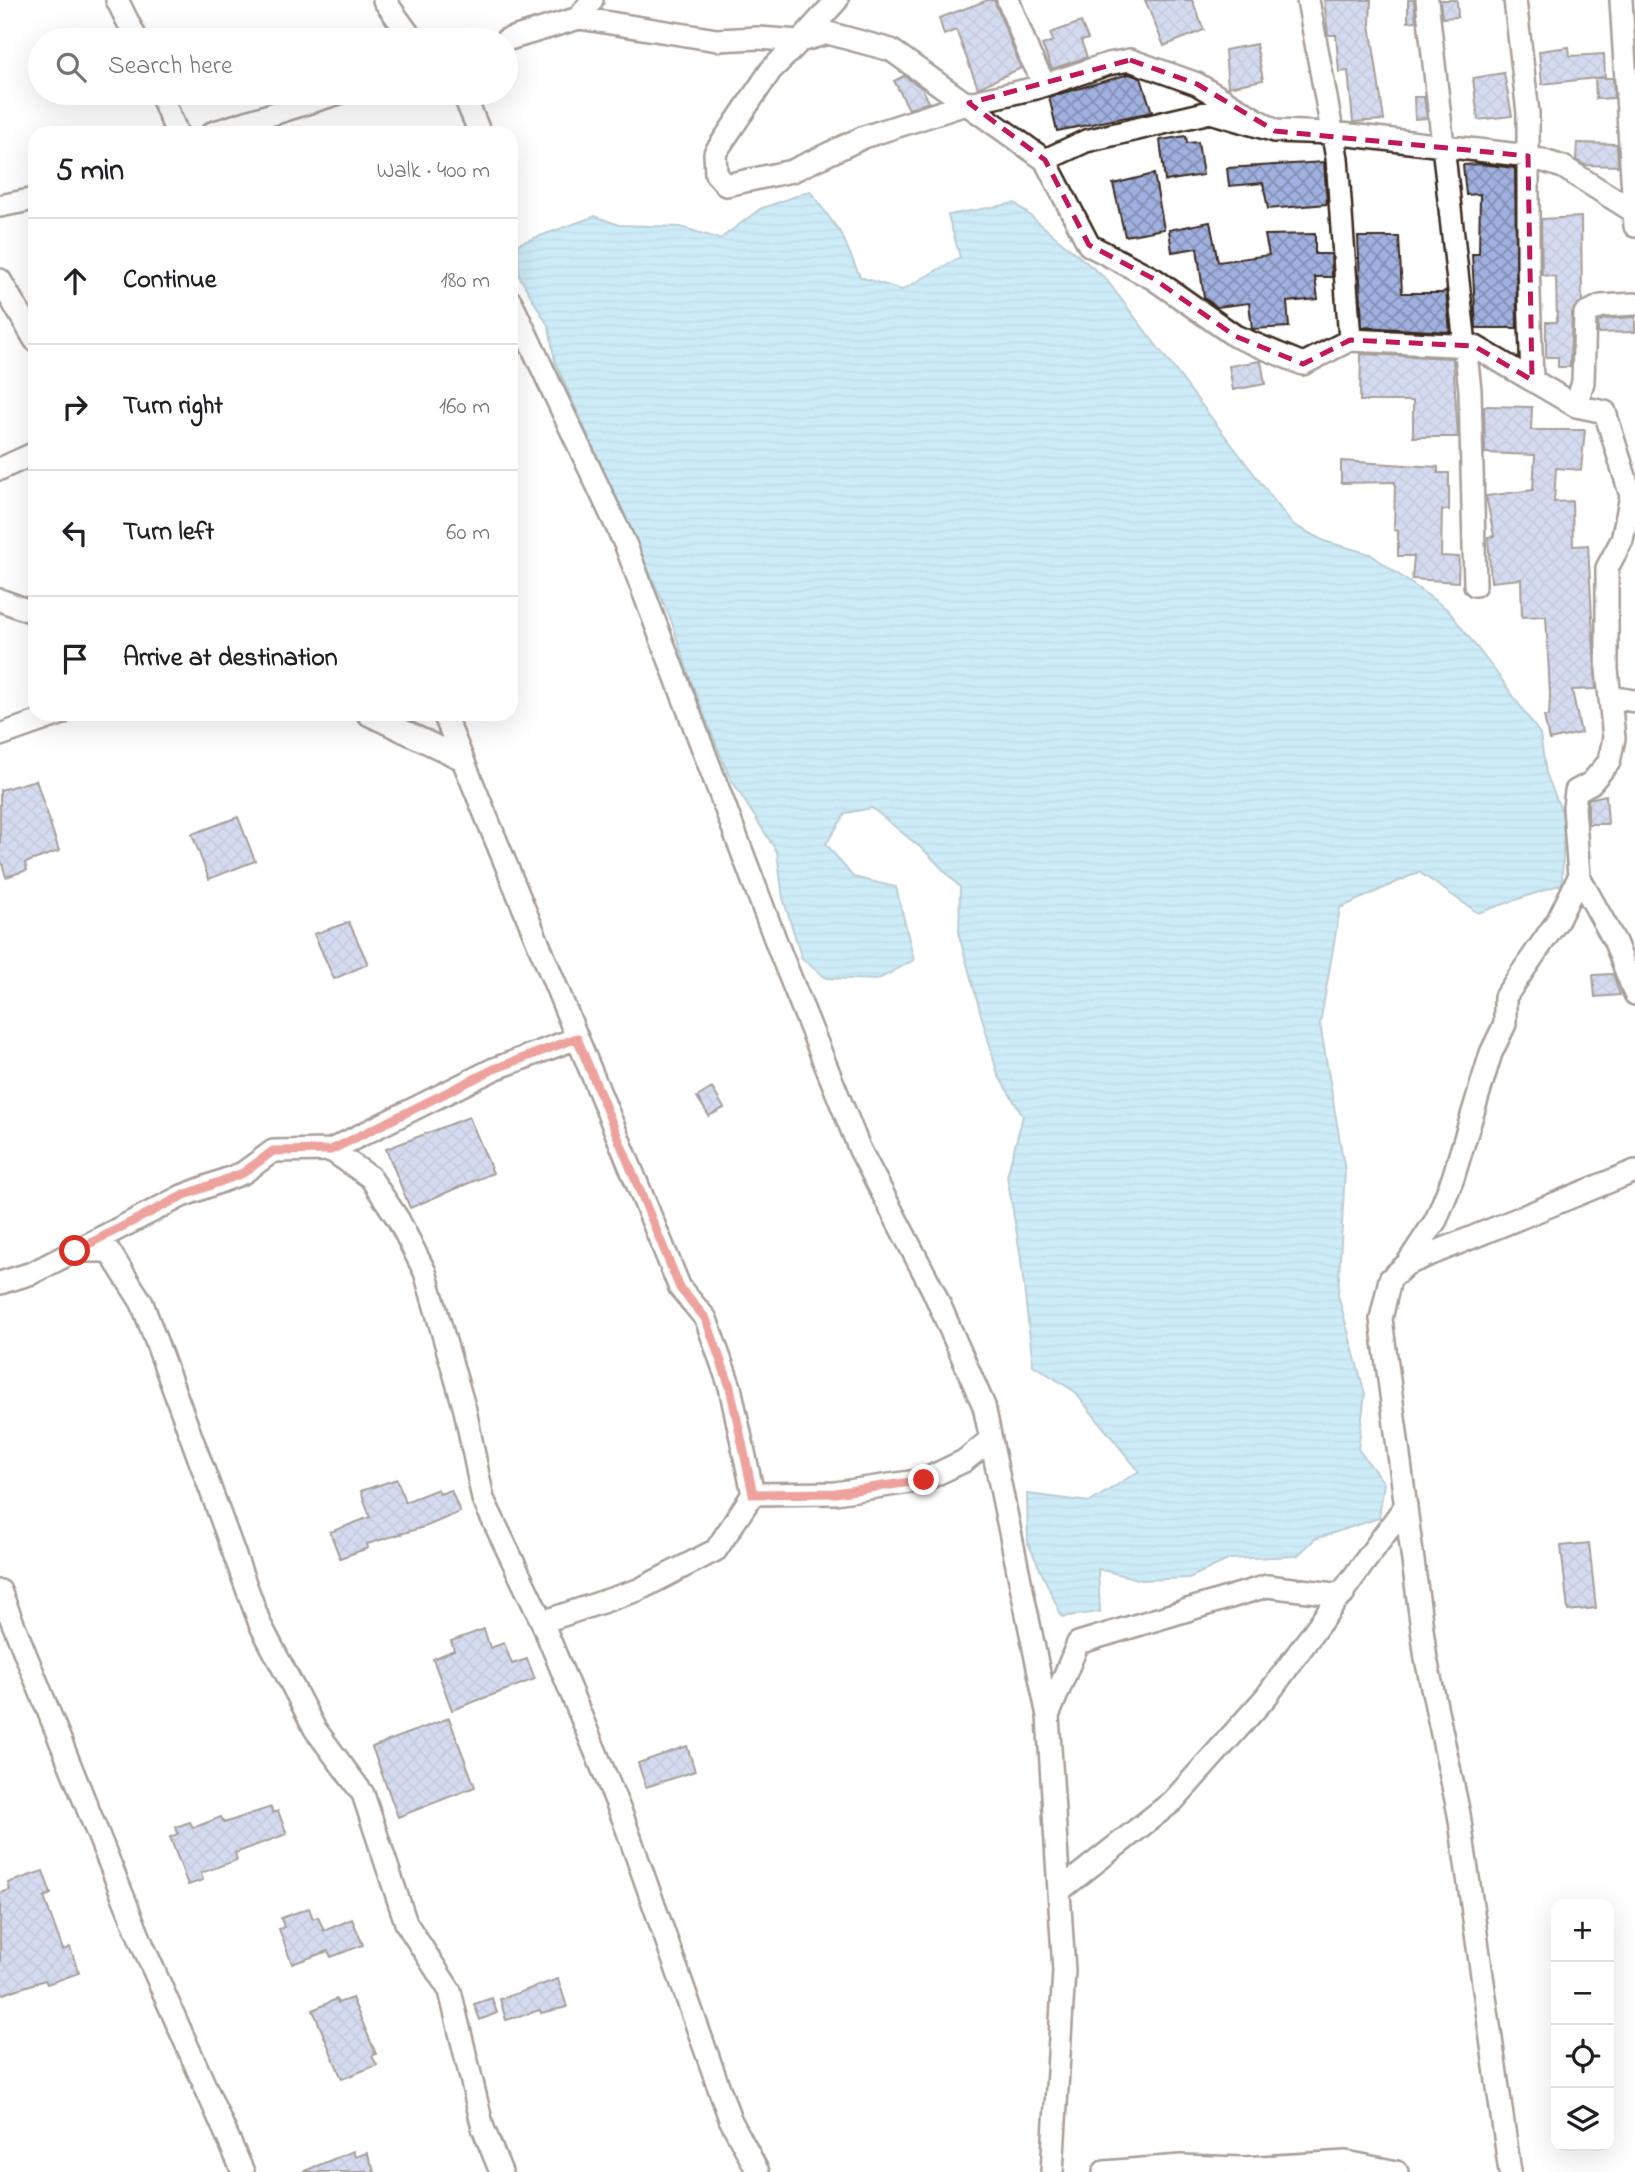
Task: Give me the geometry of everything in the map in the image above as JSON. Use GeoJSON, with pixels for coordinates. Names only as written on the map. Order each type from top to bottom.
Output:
{"type":"FeatureCollection","features":[{"type":"Feature","properties":{"kind":"street"},"geometry":{"type":"LineString","coordinates":[[117,0],[131,28]]}},
{"type":"Feature","properties":{"kind":"street"},"geometry":{"type":"LineString","coordinates":[[384,0],[404,28]]}},
{"type":"Feature","properties":{"kind":"street"},"geometry":{"type":"LineString","coordinates":[[579,18],[592,0]]}},
{"type":"Feature","properties":{"kind":"street"},"geometry":{"type":"LineString","coordinates":[[837,0],[771,70],[715,153],[716,174],[726,184],[792,171],[864,137],[969,103],[1045,85],[1130,60],[1197,84],[1275,131]]}},
{"type":"Feature","properties":{"kind":"street"},"geometry":{"type":"LineString","coordinates":[[1008,0],[1030,56],[1045,85]]}},
{"type":"Feature","properties":{"kind":"street"},"geometry":{"type":"LineString","coordinates":[[1308,0],[1332,133],[1350,340]]}},
{"type":"Feature","properties":{"kind":"street"},"geometry":{"type":"LineString","coordinates":[[1427,0],[1466,346],[1475,585]]}},
{"type":"Feature","properties":{"kind":"street"},"geometry":{"type":"LineString","coordinates":[[1515,0],[1528,113],[1532,380]]}},
{"type":"Feature","properties":{"kind":"street"},"geometry":{"type":"LineString","coordinates":[[1622,0],[1634,219]]}},
{"type":"Feature","properties":{"kind":"street"},"geometry":{"type":"LineString","coordinates":[[518,36],[579,18],[717,40],[758,38],[800,41],[828,33],[891,50],[969,103],[1045,160],[1089,246],[1154,279],[1235,336],[1303,364],[1350,340],[1474,346],[1576,406],[1605,412],[1633,489],[1622,540],[1607,568],[1607,669],[1614,738],[1609,762],[1591,783],[1576,791],[1574,807],[1579,877],[1615,942],[1635,994]]}},
{"type":"Feature","properties":{"kind":"street"},"geometry":{"type":"LineString","coordinates":[[165,105],[174,126]]}},
{"type":"Feature","properties":{"kind":"street"},"geometry":{"type":"LineString","coordinates":[[234,126],[301,105]]}},
{"type":"Feature","properties":{"kind":"street"},"geometry":{"type":"LineString","coordinates":[[468,105],[477,126]]}},
{"type":"Feature","properties":{"kind":"street"},"geometry":{"type":"LineString","coordinates":[[1045,160],[1086,141],[1210,112],[1275,131],[1332,133],[1528,156],[1563,167],[1634,219]]}},
{"type":"Feature","properties":{"kind":"street"},"geometry":{"type":"LineString","coordinates":[[0,206],[28,200]]}},
{"type":"Feature","properties":{"kind":"street"},"geometry":{"type":"LineString","coordinates":[[0,280],[28,328]]}},
{"type":"Feature","properties":{"kind":"street"},"geometry":{"type":"LineString","coordinates":[[1576,406],[1583,382],[1585,314],[1601,306],[1635,304]]}},
{"type":"Feature","properties":{"kind":"street"},"geometry":{"type":"LineString","coordinates":[[518,317],[626,546],[780,952],[860,1150],[933,1290],[984,1406],[1048,1716],[1064,1971],[1052,2172]]}},
{"type":"Feature","properties":{"kind":"street"},"geometry":{"type":"LineString","coordinates":[[0,469],[28,456]]}},
{"type":"Feature","properties":{"kind":"street"},"geometry":{"type":"LineString","coordinates":[[0,600],[28,610]]}},
{"type":"Feature","properties":{"kind":"street"},"geometry":{"type":"LineString","coordinates":[[1610,697],[1635,701]]}},
{"type":"Feature","properties":{"kind":"street"},"geometry":{"type":"LineString","coordinates":[[1,736],[41,721]]}},
{"type":"Feature","properties":{"kind":"street"},"geometry":{"type":"LineString","coordinates":[[383,721],[462,759]]}},
{"type":"Feature","properties":{"kind":"street"},"geometry":{"type":"LineString","coordinates":[[447,721],[680,1288],[706,1319],[730,1387],[753,1494],[716,1550],[638,1590],[542,1622]]}},
{"type":"Feature","properties":{"kind":"street"},"geometry":{"type":"LineString","coordinates":[[1510,2172],[1459,1814],[1426,1659],[1381,1320],[1390,1279],[1407,1264],[1436,1220],[1453,1178],[1491,1053],[1505,1024],[1505,996],[1558,920],[1579,877]]}},
{"type":"Feature","properties":{"kind":"street"},"geometry":{"type":"LineString","coordinates":[[0,1283],[32,1273],[182,1196],[243,1173],[273,1151],[331,1150],[494,1069],[577,1038]]}},
{"type":"Feature","properties":{"kind":"street"},"geometry":{"type":"LineString","coordinates":[[331,1150],[370,1177],[398,1219],[425,1272],[465,1410],[483,1499],[542,1622],[623,1818],[730,2119],[758,2172]]}},
{"type":"Feature","properties":{"kind":"street"},"geometry":{"type":"LineString","coordinates":[[1407,1264],[1635,1171]]}},
{"type":"Feature","properties":{"kind":"street"},"geometry":{"type":"LineString","coordinates":[[75,1251],[109,1251],[142,1303],[260,1624],[315,1729],[363,1794],[406,1923],[450,1990],[484,2128],[501,2172]]}},
{"type":"Feature","properties":{"kind":"street"},"geometry":{"type":"LineString","coordinates":[[753,1494],[835,1493],[924,1480],[964,1461],[992,1439]]}},
{"type":"Feature","properties":{"kind":"street"},"geometry":{"type":"LineString","coordinates":[[1059,1891],[1172,1801],[1266,1696],[1343,1595],[1406,1505]]}},
{"type":"Feature","properties":{"kind":"street"},"geometry":{"type":"LineString","coordinates":[[1048,1716],[1078,1643],[1267,1586],[1343,1595]]}},
{"type":"Feature","properties":{"kind":"street"},"geometry":{"type":"LineString","coordinates":[[0,1591],[144,1946],[243,2172]]}},
{"type":"Feature","properties":{"kind":"street"},"geometry":{"type":"LineString","coordinates":[[1104,2172],[1181,2166],[1243,2168],[1346,2162],[1396,2172]]}},
{"type":"Feature","properties":{"kind":"highlighted area"},"geometry":{"type":"Polygon","coordinates":[[[1130,60],[1197,84],[1275,131],[1528,156],[1532,380],[1474,346],[1350,340],[1303,364],[1235,336],[1154,279],[1089,245],[1045,160],[969,103],[1130,60]]]}},
{"type":"Feature","properties":{"kind":"water"},"geometry":{"type":"Polygon","coordinates":[[[810,191],[842,235],[860,277],[902,290],[960,257],[948,215],[1015,203],[1105,278],[1292,524],[1324,541],[1370,554],[1448,610],[1540,734],[1546,773],[1564,818],[1562,884],[1478,913],[1419,872],[1340,908],[1320,1024],[1345,1171],[1338,1295],[1365,1394],[1358,1449],[1384,1483],[1379,1518],[1315,1539],[1297,1556],[1230,1559],[1189,1578],[1142,1580],[1098,1569],[1100,1612],[1062,1617],[1028,1543],[1027,1494],[1090,1502],[1139,1471],[1074,1391],[1033,1365],[1020,1252],[1007,1176],[1023,1116],[998,1075],[959,935],[960,887],[927,853],[872,808],[846,813],[826,844],[853,877],[896,887],[914,960],[877,980],[826,978],[802,959],[783,898],[777,852],[729,776],[692,685],[671,620],[555,362],[549,327],[519,276],[518,244],[595,216],[619,225],[681,227],[720,239],[760,209],[810,191]]]}},
{"type":"Feature","properties":{"kind":"building"},"geometry":{"type":"Polygon","coordinates":[[[994,0],[1021,68],[978,88],[956,30],[944,35],[939,18],[994,0]]]}},
{"type":"Feature","properties":{"kind":"building"},"geometry":{"type":"Polygon","coordinates":[[[1145,0],[1192,0],[1204,30],[1164,46],[1145,0]]]}},
{"type":"Feature","properties":{"kind":"building"},"geometry":{"type":"Polygon","coordinates":[[[1324,0],[1371,0],[1370,24],[1384,120],[1353,122],[1348,71],[1339,72],[1336,35],[1328,35],[1324,0]]]}},
{"type":"Feature","properties":{"kind":"building"},"geometry":{"type":"Polygon","coordinates":[[[1408,0],[1414,0],[1416,21],[1408,22],[1408,0]]]}},
{"type":"Feature","properties":{"kind":"building"},"geometry":{"type":"Polygon","coordinates":[[[1440,0],[1457,0],[1458,17],[1442,18],[1440,0]]]}},
{"type":"Feature","properties":{"kind":"building"},"geometry":{"type":"Polygon","coordinates":[[[1081,22],[1088,39],[1081,41],[1087,57],[1052,69],[1042,45],[1053,41],[1050,33],[1081,22]]]}},
{"type":"Feature","properties":{"kind":"building"},"geometry":{"type":"Polygon","coordinates":[[[1256,44],[1263,80],[1228,87],[1225,50],[1256,44]]]}},
{"type":"Feature","properties":{"kind":"building"},"geometry":{"type":"Polygon","coordinates":[[[1569,47],[1570,56],[1604,54],[1605,77],[1542,84],[1539,51],[1569,47]]]}},
{"type":"Feature","properties":{"kind":"building"},"geometry":{"type":"Polygon","coordinates":[[[1504,73],[1512,116],[1478,120],[1473,78],[1504,73]]]}},
{"type":"Feature","properties":{"kind":"building"},"geometry":{"type":"Polygon","coordinates":[[[1129,74],[1141,78],[1152,112],[1057,131],[1049,97],[1129,74]]]}},
{"type":"Feature","properties":{"kind":"building"},"geometry":{"type":"Polygon","coordinates":[[[904,76],[922,88],[929,102],[909,109],[894,81],[904,76]]]}},
{"type":"Feature","properties":{"kind":"building"},"geometry":{"type":"Polygon","coordinates":[[[1595,78],[1613,78],[1614,98],[1596,99],[1595,78]]]}},
{"type":"Feature","properties":{"kind":"building"},"geometry":{"type":"Polygon","coordinates":[[[1414,97],[1424,97],[1427,118],[1415,119],[1414,97]]]}},
{"type":"Feature","properties":{"kind":"building"},"geometry":{"type":"Polygon","coordinates":[[[1186,136],[1187,143],[1198,142],[1203,175],[1165,181],[1160,140],[1186,136]]]}},
{"type":"Feature","properties":{"kind":"building"},"geometry":{"type":"Polygon","coordinates":[[[1577,143],[1617,144],[1618,166],[1585,165],[1576,160],[1577,143]]]}},
{"type":"Feature","properties":{"kind":"building"},"geometry":{"type":"Polygon","coordinates":[[[1324,162],[1327,204],[1268,209],[1263,183],[1229,186],[1227,168],[1324,162]]]}},
{"type":"Feature","properties":{"kind":"building"},"geometry":{"type":"Polygon","coordinates":[[[1463,165],[1515,168],[1517,328],[1476,328],[1472,254],[1479,254],[1480,194],[1466,195],[1463,165]]]}},
{"type":"Feature","properties":{"kind":"building"},"geometry":{"type":"Polygon","coordinates":[[[1154,174],[1164,229],[1125,236],[1113,184],[1154,174]]]}},
{"type":"Feature","properties":{"kind":"building"},"geometry":{"type":"Polygon","coordinates":[[[1581,217],[1582,301],[1572,313],[1570,367],[1558,367],[1558,357],[1546,357],[1546,322],[1557,322],[1556,277],[1542,275],[1541,219],[1581,217]]]}},
{"type":"Feature","properties":{"kind":"building"},"geometry":{"type":"Polygon","coordinates":[[[1210,222],[1218,262],[1269,255],[1265,235],[1315,234],[1315,254],[1331,254],[1332,277],[1315,277],[1318,299],[1287,302],[1289,327],[1252,329],[1249,303],[1217,307],[1204,298],[1197,248],[1172,252],[1169,230],[1210,222]]]}},
{"type":"Feature","properties":{"kind":"building"},"geometry":{"type":"Polygon","coordinates":[[[1358,237],[1399,237],[1402,293],[1442,293],[1446,290],[1450,332],[1362,327],[1358,237]]]}},
{"type":"Feature","properties":{"kind":"building"},"geometry":{"type":"Polygon","coordinates":[[[1635,317],[1635,332],[1598,333],[1598,322],[1604,319],[1635,317]]]}},
{"type":"Feature","properties":{"kind":"building"},"geometry":{"type":"Polygon","coordinates":[[[1361,354],[1453,358],[1458,437],[1413,437],[1413,401],[1360,401],[1361,354]]]}},
{"type":"Feature","properties":{"kind":"building"},"geometry":{"type":"Polygon","coordinates":[[[1261,361],[1265,384],[1233,390],[1229,366],[1261,361]]]}},
{"type":"Feature","properties":{"kind":"building"},"geometry":{"type":"Polygon","coordinates":[[[1484,406],[1532,407],[1531,430],[1585,430],[1581,470],[1556,468],[1554,502],[1572,501],[1573,546],[1588,545],[1596,689],[1572,690],[1581,733],[1549,740],[1544,716],[1549,716],[1550,695],[1546,616],[1522,617],[1521,579],[1491,582],[1488,537],[1494,536],[1486,496],[1533,490],[1535,455],[1485,453],[1484,406]]]}},
{"type":"Feature","properties":{"kind":"building"},"geometry":{"type":"Polygon","coordinates":[[[1341,461],[1438,467],[1438,473],[1449,473],[1449,510],[1442,510],[1441,556],[1459,557],[1458,582],[1412,579],[1414,556],[1398,556],[1398,531],[1394,530],[1395,482],[1341,483],[1341,461]]]}},
{"type":"Feature","properties":{"kind":"building"},"geometry":{"type":"Polygon","coordinates":[[[36,780],[59,851],[25,863],[27,870],[6,877],[0,857],[0,790],[36,780]]]}},
{"type":"Feature","properties":{"kind":"building"},"geometry":{"type":"Polygon","coordinates":[[[1606,795],[1608,824],[1588,824],[1588,799],[1606,795]]]}},
{"type":"Feature","properties":{"kind":"building"},"geometry":{"type":"Polygon","coordinates":[[[238,817],[255,861],[209,879],[192,834],[238,817]]]}},
{"type":"Feature","properties":{"kind":"building"},"geometry":{"type":"Polygon","coordinates":[[[349,922],[368,964],[334,979],[314,934],[349,922]]]}},
{"type":"Feature","properties":{"kind":"building"},"geometry":{"type":"Polygon","coordinates":[[[1613,974],[1620,995],[1595,997],[1593,975],[1613,974]]]}},
{"type":"Feature","properties":{"kind":"building"},"geometry":{"type":"Polygon","coordinates":[[[712,1088],[724,1108],[709,1116],[697,1097],[712,1088]]]}},
{"type":"Feature","properties":{"kind":"building"},"geometry":{"type":"Polygon","coordinates":[[[469,1117],[493,1173],[410,1208],[386,1149],[469,1117]]]}},
{"type":"Feature","properties":{"kind":"building"},"geometry":{"type":"Polygon","coordinates":[[[397,1479],[405,1502],[438,1489],[440,1494],[451,1490],[460,1512],[427,1526],[367,1544],[368,1548],[340,1558],[330,1532],[370,1517],[361,1491],[397,1479]]]}},
{"type":"Feature","properties":{"kind":"building"},"geometry":{"type":"Polygon","coordinates":[[[1589,1543],[1596,1608],[1568,1611],[1561,1546],[1589,1543]]]}},
{"type":"Feature","properties":{"kind":"building"},"geometry":{"type":"Polygon","coordinates":[[[484,1629],[490,1648],[504,1643],[512,1664],[527,1659],[535,1679],[452,1710],[433,1659],[454,1650],[451,1641],[484,1629]]]}},
{"type":"Feature","properties":{"kind":"building"},"geometry":{"type":"Polygon","coordinates":[[[449,1718],[475,1787],[398,1817],[372,1747],[449,1718]]]}},
{"type":"Feature","properties":{"kind":"building"},"geometry":{"type":"Polygon","coordinates":[[[687,1746],[695,1771],[646,1787],[638,1763],[687,1746]]]}},
{"type":"Feature","properties":{"kind":"building"},"geometry":{"type":"Polygon","coordinates":[[[271,1807],[273,1813],[278,1811],[287,1834],[235,1853],[237,1860],[201,1873],[203,1880],[188,1885],[170,1837],[178,1834],[176,1827],[190,1822],[193,1828],[221,1817],[224,1823],[271,1807]]]}},
{"type":"Feature","properties":{"kind":"building"},"geometry":{"type":"Polygon","coordinates":[[[43,1871],[51,1894],[44,1897],[63,1950],[70,1947],[79,1973],[47,1984],[45,1980],[0,1995],[0,1893],[10,1890],[8,1883],[43,1871]]]}},
{"type":"Feature","properties":{"kind":"building"},"geometry":{"type":"Polygon","coordinates":[[[309,1908],[313,1919],[318,1917],[324,1931],[352,1919],[363,1945],[331,1957],[328,1951],[292,1964],[279,1929],[284,1927],[281,1918],[309,1908]]]}},
{"type":"Feature","properties":{"kind":"building"},"geometry":{"type":"Polygon","coordinates":[[[558,1979],[567,2007],[541,2013],[540,2010],[506,2020],[500,1999],[558,1979]]]}},
{"type":"Feature","properties":{"kind":"building"},"geometry":{"type":"Polygon","coordinates":[[[352,1998],[376,2054],[372,2056],[377,2065],[342,2079],[313,2010],[336,1999],[338,2003],[352,1998]]]}},
{"type":"Feature","properties":{"kind":"building"},"geometry":{"type":"Polygon","coordinates":[[[492,1998],[497,2013],[480,2020],[474,2004],[492,1998]]]}},
{"type":"Feature","properties":{"kind":"building"},"geometry":{"type":"Polygon","coordinates":[[[353,2151],[355,2157],[367,2153],[375,2172],[302,2172],[353,2151]]]}},
{"type":"Feature","properties":{"kind":"route"},"geometry":{"type":"LineString","coordinates":[[75,1251],[182,1196],[243,1173],[273,1151],[331,1150],[494,1069],[577,1038],[680,1288],[706,1319],[730,1387],[753,1494],[835,1493],[881,1484],[924,1480]]}}]}
